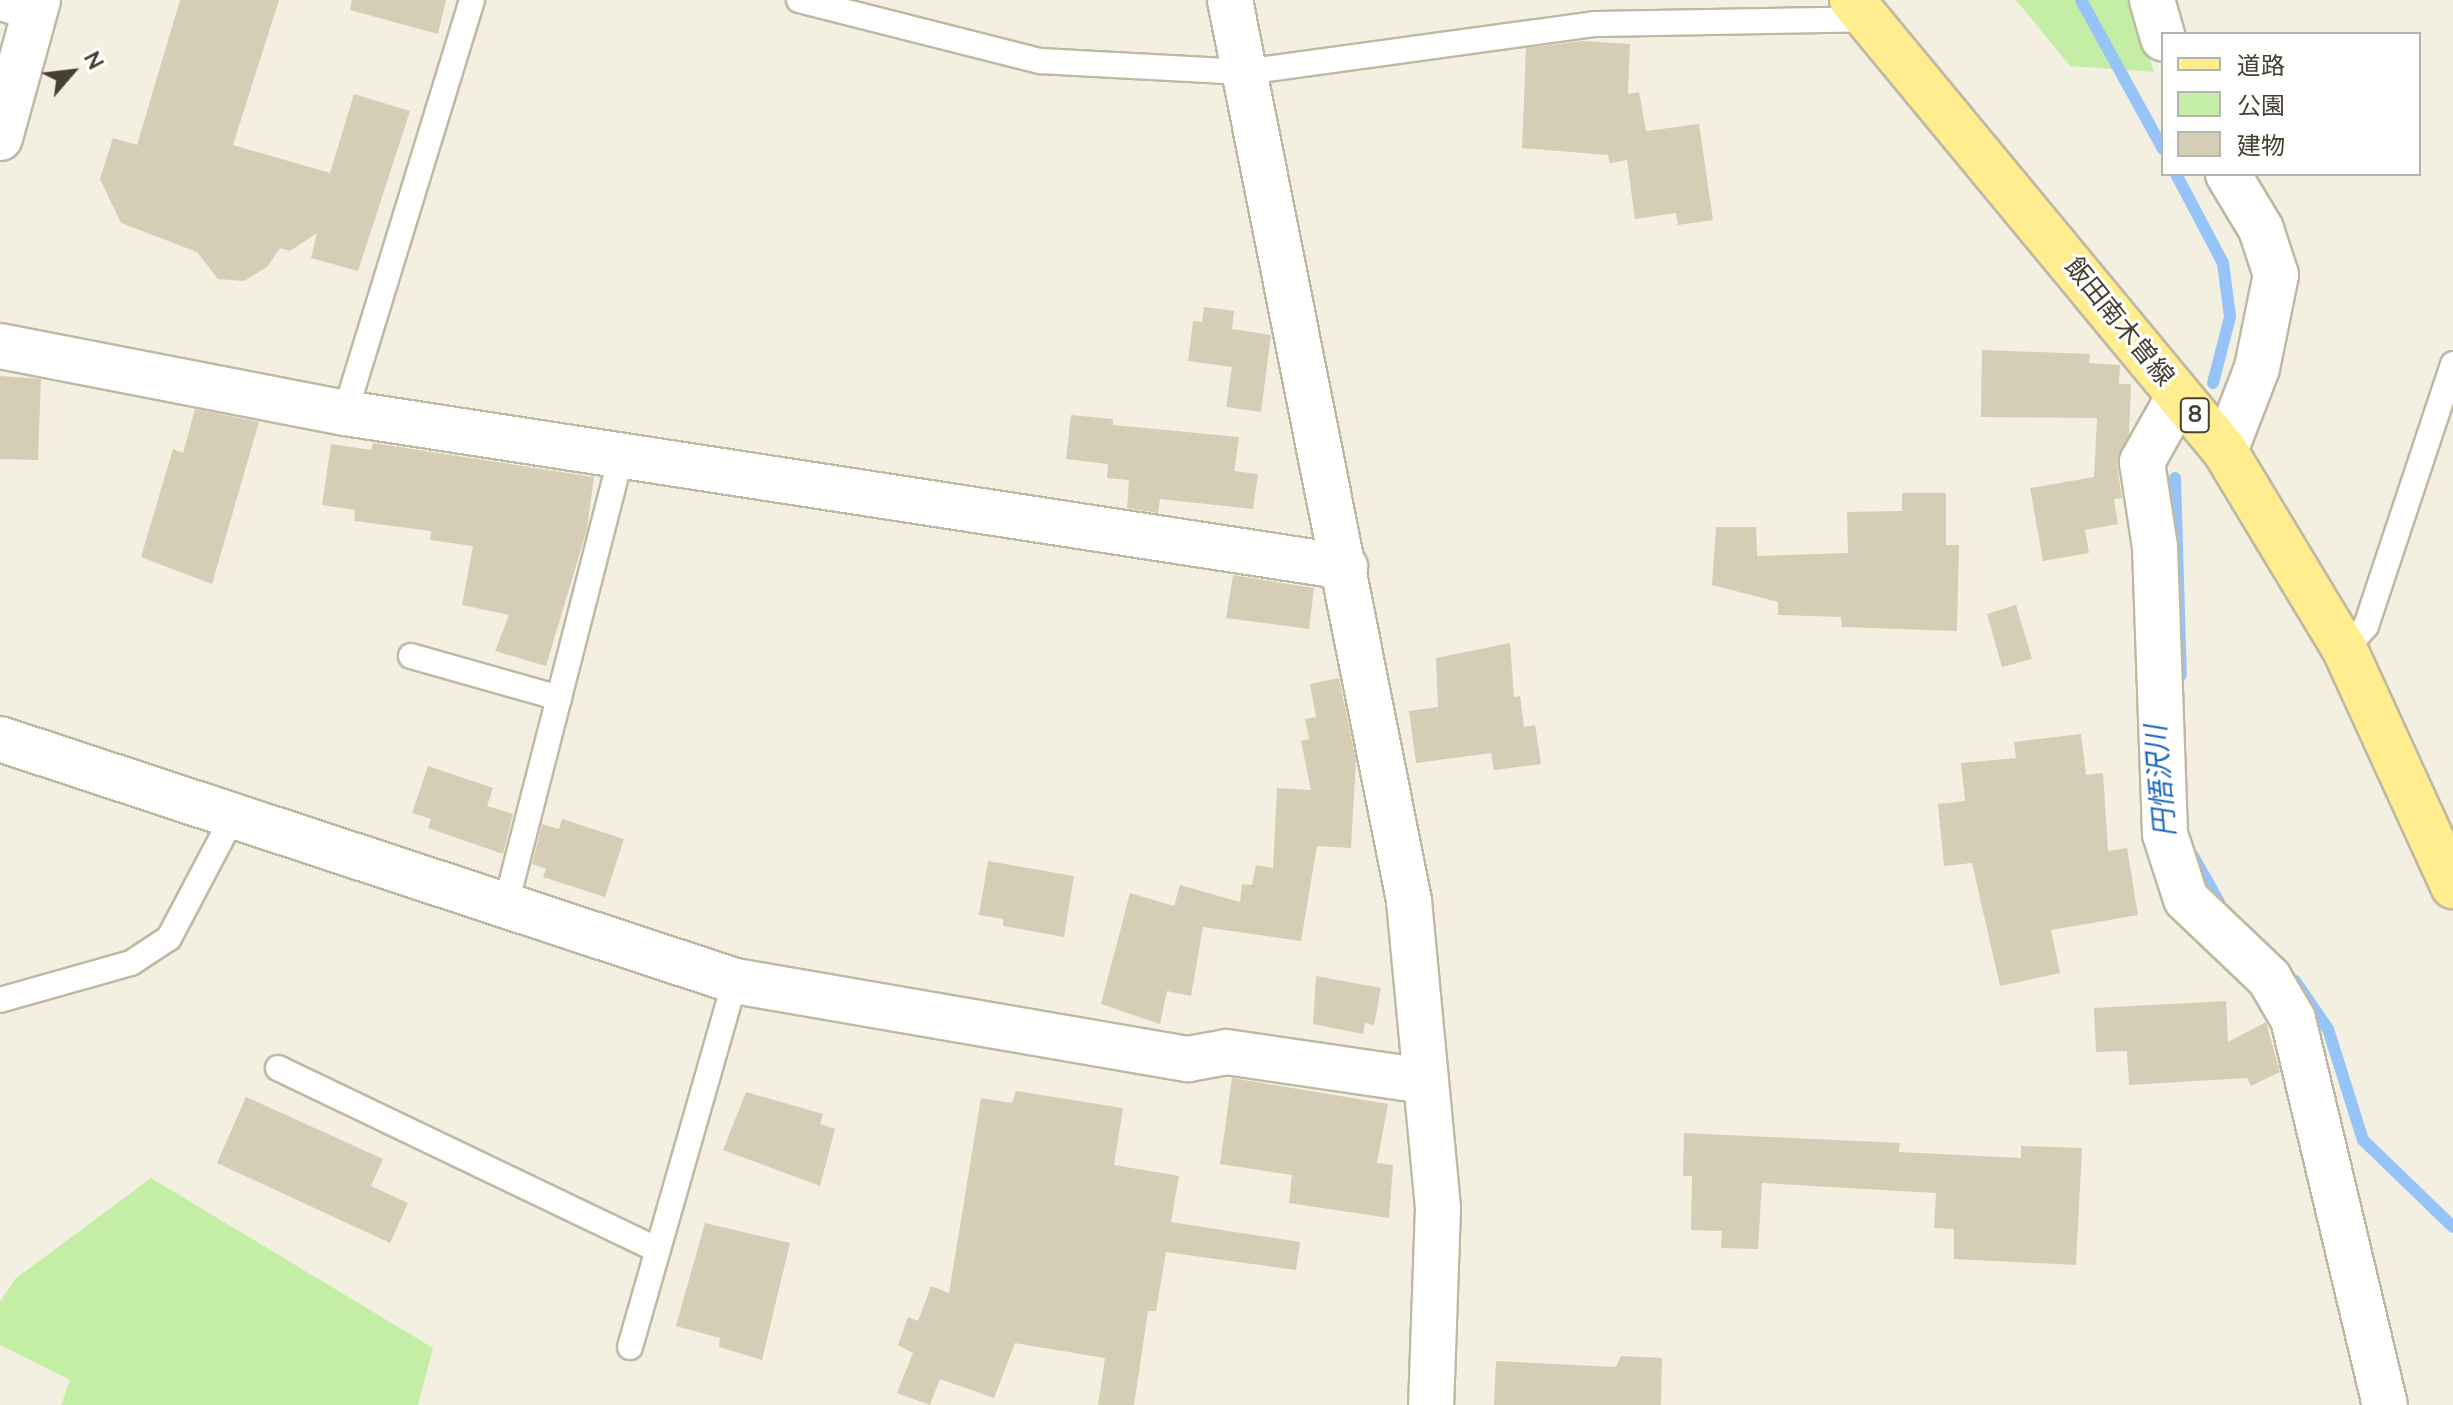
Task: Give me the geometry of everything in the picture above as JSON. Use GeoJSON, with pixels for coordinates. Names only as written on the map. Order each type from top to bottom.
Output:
{"type":"FeatureCollection","features":[{"type":"Feature","properties":{"kind":"main road","name":"飯田南木曽線"},"geometry":{"type":"LineString","coordinates":[[1860,9],[2225,451],[2345,650],[2453,886]]}},
{"type":"Feature","properties":{"kind":"street"},"geometry":{"type":"LineString","coordinates":[[1230,0],[1409,901],[1438,1208],[1431,1405]]}},
{"type":"Feature","properties":{"kind":"street"},"geometry":{"type":"LineString","coordinates":[[2152,0],[2161,32]]}},
{"type":"Feature","properties":{"kind":"street"},"geometry":{"type":"LineString","coordinates":[[0,138],[23,9]]}},
{"type":"Feature","properties":{"kind":"street"},"geometry":{"type":"LineString","coordinates":[[2225,451],[2257,368],[2276,275],[2261,229],[2229,176]]}},
{"type":"Feature","properties":{"kind":"street"},"geometry":{"type":"LineString","coordinates":[[0,346],[345,413],[1345,567]]}},
{"type":"Feature","properties":{"kind":"street"},"geometry":{"type":"LineString","coordinates":[[2179,396],[2142,462],[2155,547],[2165,834],[2186,899],[2269,978],[2293,1019],[2385,1405]]}},
{"type":"Feature","properties":{"kind":"street"},"geometry":{"type":"LineString","coordinates":[[0,739],[235,813],[735,981],[1188,1059],[1226,1052],[1425,1081]]}},
{"type":"Feature","properties":{"kind":"lane"},"geometry":{"type":"LineString","coordinates":[[345,413],[472,0]]}},
{"type":"Feature","properties":{"kind":"lane"},"geometry":{"type":"LineString","coordinates":[[799,0],[1040,61],[1245,72],[1594,24],[1860,9]]}},
{"type":"Feature","properties":{"kind":"lane"},"geometry":{"type":"LineString","coordinates":[[2345,650],[2366,626],[2453,364]]}},
{"type":"Feature","properties":{"kind":"lane"},"geometry":{"type":"LineString","coordinates":[[506,904],[621,455]]}},
{"type":"Feature","properties":{"kind":"lane"},"geometry":{"type":"LineString","coordinates":[[411,656],[559,698]]}},
{"type":"Feature","properties":{"kind":"lane"},"geometry":{"type":"LineString","coordinates":[[0,1000],[131,963],[169,938],[235,813]]}},
{"type":"Feature","properties":{"kind":"lane"},"geometry":{"type":"LineString","coordinates":[[630,1347],[735,981]]}},
{"type":"Feature","properties":{"kind":"lane"},"geometry":{"type":"LineString","coordinates":[[278,1068],[658,1250]]}},
{"type":"Feature","properties":{"kind":"green space"},"geometry":{"type":"Polygon","coordinates":[[[2016,0],[2130,0],[2154,72],[2070,66],[2016,0]]]}},
{"type":"Feature","properties":{"kind":"green space"},"geometry":{"type":"Polygon","coordinates":[[[151,1178],[433,1348],[418,1405],[61,1405],[70,1380],[0,1345],[0,1302],[15,1279],[151,1178]]]}},
{"type":"Feature","properties":{"kind":"building"},"geometry":{"type":"Polygon","coordinates":[[[180,0],[279,0],[233,145],[330,173],[354,94],[410,111],[358,271],[311,258],[317,233],[290,251],[280,248],[267,267],[244,281],[218,279],[197,252],[121,223],[100,179],[113,138],[137,145],[180,0]]]}},
{"type":"Feature","properties":{"kind":"building"},"geometry":{"type":"Polygon","coordinates":[[[352,0],[446,0],[438,34],[350,10],[352,0]]]}},
{"type":"Feature","properties":{"kind":"building"},"geometry":{"type":"Polygon","coordinates":[[[1583,41],[1630,44],[1628,94],[1639,92],[1646,131],[1699,124],[1713,220],[1678,225],[1676,213],[1635,219],[1627,160],[1610,163],[1608,155],[1522,148],[1526,48],[1583,41]]]}},
{"type":"Feature","properties":{"kind":"building"},"geometry":{"type":"Polygon","coordinates":[[[1204,307],[1234,311],[1232,329],[1271,335],[1261,412],[1226,407],[1232,367],[1188,361],[1193,321],[1202,322],[1204,307]]]}},
{"type":"Feature","properties":{"kind":"building"},"geometry":{"type":"Polygon","coordinates":[[[1982,350],[2090,354],[2089,363],[2120,365],[2119,384],[2131,384],[2129,435],[2117,465],[2122,498],[2114,499],[2118,524],[2085,530],[2089,553],[2043,561],[2030,488],[2094,477],[2097,418],[1981,417],[1982,350]]]}},
{"type":"Feature","properties":{"kind":"building"},"geometry":{"type":"Polygon","coordinates":[[[0,376],[41,379],[38,460],[0,459],[0,376]]]}},
{"type":"Feature","properties":{"kind":"building"},"geometry":{"type":"Polygon","coordinates":[[[195,409],[259,422],[212,584],[141,557],[173,449],[183,453],[195,409]]]}},
{"type":"Feature","properties":{"kind":"building"},"geometry":{"type":"Polygon","coordinates":[[[1071,415],[1113,419],[1113,425],[1239,437],[1234,471],[1258,474],[1253,509],[1160,499],[1158,513],[1127,508],[1129,480],[1107,478],[1108,464],[1066,459],[1071,415]]]}},
{"type":"Feature","properties":{"kind":"building"},"geometry":{"type":"Polygon","coordinates":[[[373,443],[594,477],[587,529],[546,666],[495,651],[509,615],[462,605],[473,546],[430,540],[431,531],[354,521],[355,510],[322,505],[331,444],[371,450],[373,443]]]}},
{"type":"Feature","properties":{"kind":"building"},"geometry":{"type":"Polygon","coordinates":[[[1902,493],[1946,493],[1946,545],[1959,545],[1957,631],[1842,627],[1841,617],[1778,615],[1778,602],[1712,585],[1716,527],[1756,527],[1757,556],[1848,553],[1847,512],[1902,511],[1902,493]]]}},
{"type":"Feature","properties":{"kind":"building"},"geometry":{"type":"Polygon","coordinates":[[[1233,575],[1314,588],[1309,629],[1226,618],[1233,575]]]}},
{"type":"Feature","properties":{"kind":"building"},"geometry":{"type":"Polygon","coordinates":[[[2016,605],[2032,659],[2002,667],[1987,614],[2016,605]]]}},
{"type":"Feature","properties":{"kind":"building"},"geometry":{"type":"Polygon","coordinates":[[[1510,643],[1514,697],[1520,696],[1524,727],[1535,725],[1541,764],[1494,770],[1491,753],[1416,763],[1409,711],[1438,707],[1436,658],[1510,643]]]}},
{"type":"Feature","properties":{"kind":"building"},"geometry":{"type":"Polygon","coordinates":[[[1339,678],[1356,760],[1351,848],[1317,846],[1301,941],[1203,927],[1191,996],[1167,991],[1160,1024],[1101,1004],[1130,893],[1174,906],[1180,885],[1240,902],[1242,884],[1252,885],[1256,865],[1273,868],[1277,788],[1311,790],[1301,741],[1309,739],[1305,719],[1316,717],[1310,684],[1339,678]]]}},
{"type":"Feature","properties":{"kind":"building"},"geometry":{"type":"Polygon","coordinates":[[[2081,734],[2086,775],[2103,773],[2108,851],[2127,848],[2138,915],[2051,930],[2060,973],[2000,986],[1972,863],[1944,866],[1938,804],[1965,801],[1961,763],[2016,758],[2014,742],[2081,734]]]}},
{"type":"Feature","properties":{"kind":"building"},"geometry":{"type":"Polygon","coordinates":[[[428,766],[493,788],[487,806],[513,814],[503,854],[428,828],[431,819],[412,813],[428,766]]]}},
{"type":"Feature","properties":{"kind":"building"},"geometry":{"type":"Polygon","coordinates":[[[562,819],[624,839],[605,897],[543,877],[546,869],[532,864],[542,824],[559,829],[562,819]]]}},
{"type":"Feature","properties":{"kind":"building"},"geometry":{"type":"Polygon","coordinates":[[[988,861],[1074,876],[1064,937],[1003,926],[1003,919],[979,915],[988,861]]]}},
{"type":"Feature","properties":{"kind":"building"},"geometry":{"type":"Polygon","coordinates":[[[1316,976],[1381,988],[1374,1025],[1365,1023],[1363,1034],[1313,1024],[1316,976]]]}},
{"type":"Feature","properties":{"kind":"building"},"geometry":{"type":"Polygon","coordinates":[[[2226,1001],[2228,1042],[2266,1022],[2280,1072],[2251,1086],[2247,1078],[2129,1085],[2127,1051],[2096,1052],[2094,1008],[2226,1001]]]}},
{"type":"Feature","properties":{"kind":"building"},"geometry":{"type":"Polygon","coordinates":[[[1232,1078],[1388,1104],[1377,1163],[1393,1165],[1389,1218],[1289,1203],[1292,1175],[1220,1164],[1232,1078]]]}},
{"type":"Feature","properties":{"kind":"building"},"geometry":{"type":"Polygon","coordinates":[[[1016,1091],[1123,1108],[1114,1165],[1179,1176],[1171,1222],[1300,1242],[1296,1270],[1166,1252],[1156,1311],[1148,1311],[1134,1405],[1098,1405],[1105,1358],[1015,1343],[994,1398],[940,1379],[930,1405],[897,1393],[913,1353],[898,1345],[908,1317],[918,1321],[931,1286],[949,1293],[981,1098],[1012,1103],[1016,1091]]]}},
{"type":"Feature","properties":{"kind":"building"},"geometry":{"type":"Polygon","coordinates":[[[746,1092],[823,1114],[820,1124],[835,1129],[820,1186],[723,1150],[746,1092]]]}},
{"type":"Feature","properties":{"kind":"building"},"geometry":{"type":"Polygon","coordinates":[[[246,1097],[383,1159],[371,1186],[408,1203],[390,1243],[217,1163],[246,1097]]]}},
{"type":"Feature","properties":{"kind":"building"},"geometry":{"type":"Polygon","coordinates":[[[1684,1133],[1900,1143],[1899,1152],[2021,1158],[2021,1146],[2082,1148],[2076,1265],[1954,1259],[1954,1229],[1934,1228],[1936,1193],[1762,1183],[1758,1249],[1721,1248],[1722,1231],[1691,1230],[1692,1176],[1683,1176],[1684,1133]]]}},
{"type":"Feature","properties":{"kind":"building"},"geometry":{"type":"Polygon","coordinates":[[[705,1223],[790,1243],[762,1360],[719,1347],[720,1338],[676,1326],[705,1223]]]}},
{"type":"Feature","properties":{"kind":"building"},"geometry":{"type":"Polygon","coordinates":[[[1621,1356],[1662,1358],[1661,1405],[1494,1405],[1496,1361],[1616,1367],[1621,1356]]]}},
{"type":"Feature","properties":{"kind":"waterway","name":"円悟沢川"},"geometry":{"type":"LineString","coordinates":[[2081,0],[2161,145]]}},
{"type":"Feature","properties":{"kind":"waterway","name":"円悟沢川"},"geometry":{"type":"LineString","coordinates":[[2177,176],[2223,263],[2230,317],[2213,383]]}},
{"type":"Feature","properties":{"kind":"waterway","name":"円悟沢川"},"geometry":{"type":"LineString","coordinates":[[2175,478],[2181,675]]}},
{"type":"Feature","properties":{"kind":"waterway","name":"円悟沢川"},"geometry":{"type":"LineString","coordinates":[[2193,856],[2219,902]]}},
{"type":"Feature","properties":{"kind":"waterway","name":"円悟沢川"},"geometry":{"type":"LineString","coordinates":[[2295,981],[2328,1029],[2363,1140],[2453,1227]]}}]}
